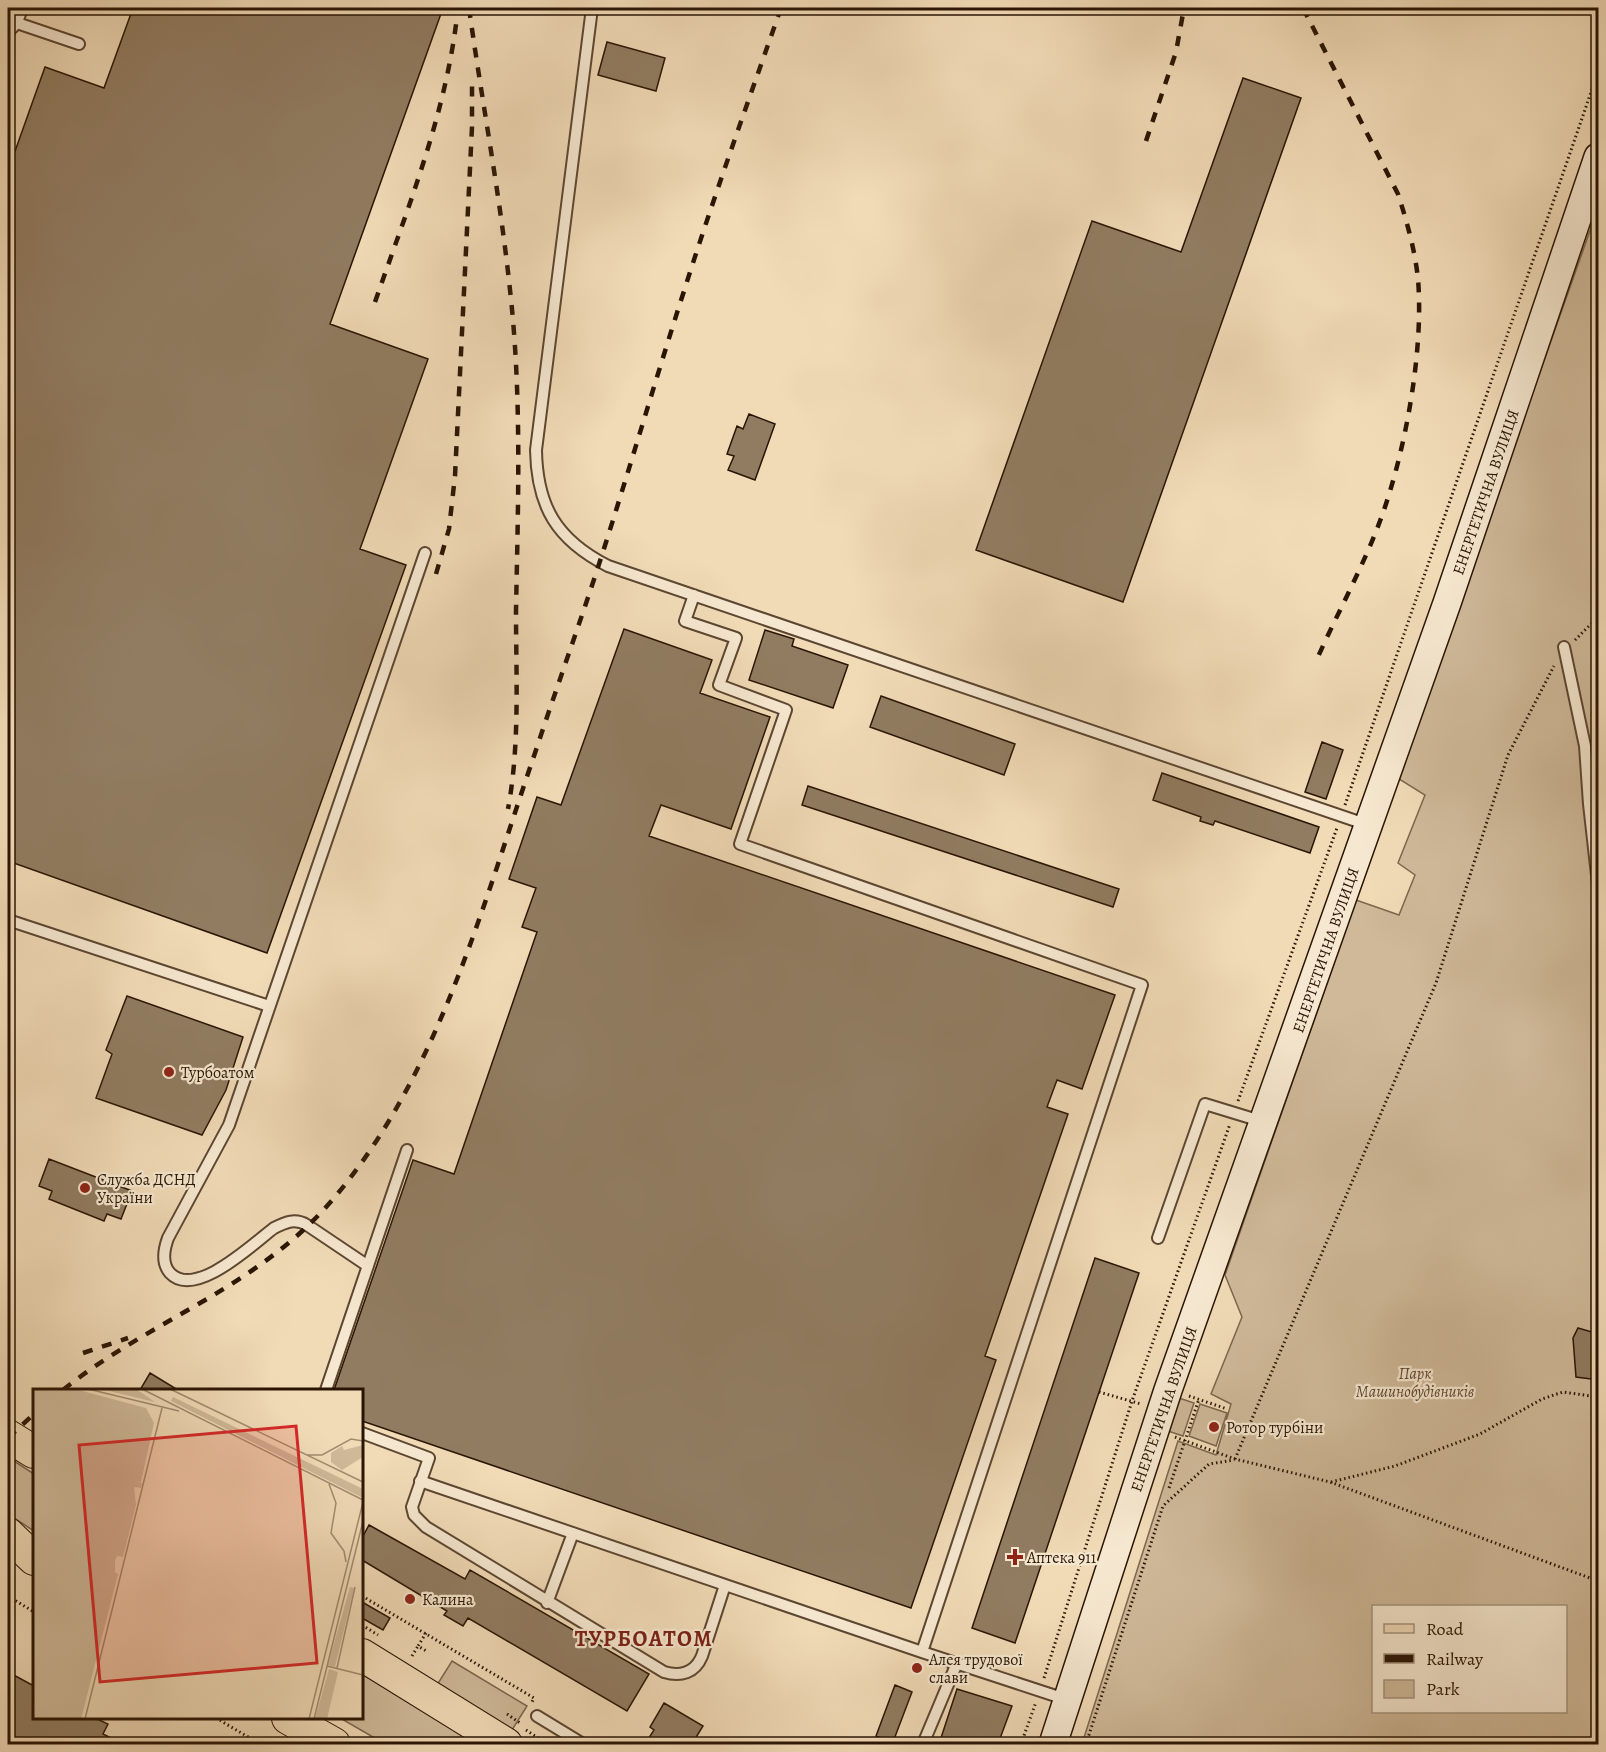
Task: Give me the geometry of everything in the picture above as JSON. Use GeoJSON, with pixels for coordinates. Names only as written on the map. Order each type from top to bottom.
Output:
{"type":"FeatureCollection","features":[{"type":"Feature","properties":{"kind":"main road"},"geometry":{"type":"LineString","coordinates":[[8,1436],[33,1451]]}},
{"type":"Feature","properties":{"kind":"main road"},"geometry":{"type":"LineString","coordinates":[[8,1534],[33,1558]]}},
{"type":"Feature","properties":{"kind":"main road"},"geometry":{"type":"LineString","coordinates":[[8,1550],[33,1565]]}},
{"type":"Feature","properties":{"kind":"main road"},"geometry":{"type":"LineString","coordinates":[[8,1556],[33,1566]]}},
{"type":"Feature","properties":{"kind":"main road"},"geometry":{"type":"LineString","coordinates":[[363,1656],[506,1744]]}},
{"type":"Feature","properties":{"kind":"main road"},"geometry":{"type":"LineString","coordinates":[[290,1719],[333,1744]]}},
{"type":"Feature","properties":{"kind":"street","name":"ЕНЕРГЕТИЧНА ВУЛИЦЯ"},"geometry":{"type":"LineString","coordinates":[[1053,1744],[1162,1410],[1447,603],[1599,157]]}},
{"type":"Feature","properties":{"kind":"lane"},"geometry":{"type":"LineString","coordinates":[[8,32],[17,23],[22,8]]}},
{"type":"Feature","properties":{"kind":"lane"},"geometry":{"type":"LineString","coordinates":[[592,8],[537,437],[536,463],[540,490],[561,532],[581,551],[608,566],[1368,825]]}},
{"type":"Feature","properties":{"kind":"lane"},"geometry":{"type":"LineString","coordinates":[[17,23],[79,44]]}},
{"type":"Feature","properties":{"kind":"lane"},"geometry":{"type":"LineString","coordinates":[[368,1266],[302,1223],[290,1221],[274,1228],[209,1276],[197,1279],[177,1278],[171,1275],[165,1267],[164,1248],[229,1125],[425,553]]}},
{"type":"Feature","properties":{"kind":"lane"},"geometry":{"type":"LineString","coordinates":[[694,595],[685,621],[736,638],[719,685],[786,710],[740,844],[1142,985],[922,1652]]}},
{"type":"Feature","properties":{"kind":"lane"},"geometry":{"type":"LineString","coordinates":[[1569,644],[1586,746],[1589,804],[1599,884]]}},
{"type":"Feature","properties":{"kind":"lane"},"geometry":{"type":"LineString","coordinates":[[8,920],[269,1006]]}},
{"type":"Feature","properties":{"kind":"lane"},"geometry":{"type":"LineString","coordinates":[[1158,1238],[1205,1104],[1264,1122]]}},
{"type":"Feature","properties":{"kind":"lane"},"geometry":{"type":"LineString","coordinates":[[326,1389],[407,1150]]}},
{"type":"Feature","properties":{"kind":"lane"},"geometry":{"type":"LineString","coordinates":[[363,1433],[429,1458],[412,1507],[414,1515],[421,1524],[548,1603],[670,1674],[681,1674],[692,1670],[700,1661],[725,1585]]}},
{"type":"Feature","properties":{"kind":"lane"},"geometry":{"type":"LineString","coordinates":[[420,1481],[1069,1700]]}},
{"type":"Feature","properties":{"kind":"lane"},"geometry":{"type":"LineString","coordinates":[[548,1603],[573,1533]]}},
{"type":"Feature","properties":{"kind":"lane"},"geometry":{"type":"LineString","coordinates":[[923,1744],[957,1663]]}},
{"type":"Feature","properties":{"kind":"lane"},"geometry":{"type":"LineString","coordinates":[[537,1716],[583,1744]]}},
{"type":"Feature","properties":{"kind":"path"},"geometry":{"type":"LineString","coordinates":[[1022,1744],[1132,1401],[1341,815],[1599,72]]}},
{"type":"Feature","properties":{"kind":"path"},"geometry":{"type":"LineString","coordinates":[[1235,1459],[1436,982],[1508,755],[1569,644],[1599,617]]}},
{"type":"Feature","properties":{"kind":"path"},"geometry":{"type":"LineString","coordinates":[[1099,1392],[1162,1410]]}},
{"type":"Feature","properties":{"kind":"path"},"geometry":{"type":"LineString","coordinates":[[1330,1482],[1395,1466],[1480,1434],[1542,1399],[1563,1392],[1599,1397]]}},
{"type":"Feature","properties":{"kind":"path"},"geometry":{"type":"LineString","coordinates":[[1188,1395],[1227,1409]]}},
{"type":"Feature","properties":{"kind":"path"},"geometry":{"type":"LineString","coordinates":[[1169,1488],[1199,1399]]}},
{"type":"Feature","properties":{"kind":"path"},"geometry":{"type":"LineString","coordinates":[[1174,1437],[1235,1459],[1330,1482],[1599,1581]]}},
{"type":"Feature","properties":{"kind":"path"},"geometry":{"type":"LineString","coordinates":[[1086,1744],[1163,1506],[1209,1464],[1235,1459]]}},
{"type":"Feature","properties":{"kind":"path"},"geometry":{"type":"LineString","coordinates":[[8,1596],[33,1611]]}},
{"type":"Feature","properties":{"kind":"path"},"geometry":{"type":"LineString","coordinates":[[363,1597],[534,1698],[530,1706]]}},
{"type":"Feature","properties":{"kind":"path"},"geometry":{"type":"LineString","coordinates":[[412,1656],[426,1633]]}},
{"type":"Feature","properties":{"kind":"path"},"geometry":{"type":"LineString","coordinates":[[418,1646],[428,1652]]}},
{"type":"Feature","properties":{"kind":"path"},"geometry":{"type":"LineString","coordinates":[[525,1715],[520,1723],[527,1732],[547,1744]]}},
{"type":"Feature","properties":{"kind":"path"},"geometry":{"type":"LineString","coordinates":[[218,1719],[260,1744]]}},
{"type":"Feature","properties":{"kind":"green space","name":"Парк Машинобудівників"},"geometry":{"type":"Polygon","coordinates":[[[1598,208],[1598,1744],[1082,1744],[1178,1441],[1216,1455],[1231,1404],[1211,1394],[1242,1317],[1225,1275],[1356,900],[1399,915],[1415,875],[1398,863],[1425,795],[1399,779],[1452,621],[1598,208]]]}},
{"type":"Feature","properties":{"kind":"green space"},"geometry":{"type":"Polygon","coordinates":[[[1179,1398],[1194,1403],[1183,1436],[1168,1431],[1179,1398]]]}},
{"type":"Feature","properties":{"kind":"green space"},"geometry":{"type":"Polygon","coordinates":[[[1200,1404],[1227,1413],[1216,1446],[1189,1436],[1200,1404]]]}},
{"type":"Feature","properties":{"kind":"green space"},"geometry":{"type":"Polygon","coordinates":[[[8,1457],[33,1473],[33,1530],[8,1514],[8,1457]]]}},
{"type":"Feature","properties":{"kind":"green space"},"geometry":{"type":"Polygon","coordinates":[[[452,1661],[527,1706],[512,1730],[437,1685],[452,1661]]]}},
{"type":"Feature","properties":{"kind":"green space"},"geometry":{"type":"Polygon","coordinates":[[[363,1675],[477,1744],[385,1744],[342,1719],[363,1719],[363,1675]]]}},
{"type":"Feature","properties":{"kind":"building"},"geometry":{"type":"Polygon","coordinates":[[[133,8],[443,8],[330,324],[428,359],[360,549],[406,565],[267,953],[8,861],[8,171],[45,67],[104,88],[133,8]]]}},
{"type":"Feature","properties":{"kind":"building"},"geometry":{"type":"Polygon","coordinates":[[[607,42],[665,58],[656,91],[598,75],[607,42]]]}},
{"type":"Feature","properties":{"kind":"building"},"geometry":{"type":"Polygon","coordinates":[[[1243,78],[1301,98],[1123,602],[976,550],[1092,221],[1181,252],[1243,78]]]}},
{"type":"Feature","properties":{"kind":"building"},"geometry":{"type":"Polygon","coordinates":[[[749,414],[775,424],[755,480],[728,470],[734,456],[727,454],[737,426],[743,429],[749,414]]]}},
{"type":"Feature","properties":{"kind":"building"},"geometry":{"type":"Polygon","coordinates":[[[624,629],[712,660],[700,693],[770,717],[731,829],[661,805],[649,836],[1115,995],[1082,1089],[1057,1080],[1047,1107],[1068,1114],[985,1356],[996,1360],[911,1608],[363,1421],[363,1389],[334,1389],[413,1160],[454,1174],[537,932],[522,927],[536,888],[509,879],[537,797],[561,805],[624,629]]]}},
{"type":"Feature","properties":{"kind":"building"},"geometry":{"type":"Polygon","coordinates":[[[765,630],[794,639],[792,646],[848,665],[833,708],[749,680],[765,630]]]}},
{"type":"Feature","properties":{"kind":"building"},"geometry":{"type":"Polygon","coordinates":[[[881,696],[1015,744],[1004,775],[870,727],[881,696]]]}},
{"type":"Feature","properties":{"kind":"building"},"geometry":{"type":"Polygon","coordinates":[[[1322,742],[1343,750],[1326,799],[1305,792],[1322,742]]]}},
{"type":"Feature","properties":{"kind":"building"},"geometry":{"type":"Polygon","coordinates":[[[1162,773],[1319,827],[1310,853],[1215,821],[1213,825],[1200,821],[1201,817],[1153,800],[1162,773]]]}},
{"type":"Feature","properties":{"kind":"building"},"geometry":{"type":"Polygon","coordinates":[[[808,786],[1119,889],[1113,907],[802,805],[808,786]]]}},
{"type":"Feature","properties":{"kind":"building","name":"Турбоатом"},"geometry":{"type":"Polygon","coordinates":[[[127,996],[243,1037],[226,1090],[202,1135],[96,1098],[112,1054],[106,1050],[127,996]]]}},
{"type":"Feature","properties":{"kind":"building","name":"Служба ДСНД України"},"geometry":{"type":"Polygon","coordinates":[[[49,1159],[132,1191],[121,1219],[107,1214],[104,1221],[49,1199],[52,1191],[39,1186],[49,1159]]]}},
{"type":"Feature","properties":{"kind":"building"},"geometry":{"type":"Polygon","coordinates":[[[1095,1258],[1139,1273],[1015,1643],[972,1628],[1095,1258]]]}},
{"type":"Feature","properties":{"kind":"building"},"geometry":{"type":"Polygon","coordinates":[[[1578,1328],[1599,1334],[1599,1356],[1591,1379],[1576,1377],[1573,1338],[1578,1328]]]}},
{"type":"Feature","properties":{"kind":"building"},"geometry":{"type":"Polygon","coordinates":[[[150,1373],[176,1389],[141,1389],[150,1373]]]}},
{"type":"Feature","properties":{"kind":"building"},"geometry":{"type":"Polygon","coordinates":[[[369,1525],[465,1579],[470,1570],[649,1674],[627,1711],[468,1618],[463,1626],[444,1615],[447,1611],[363,1561],[363,1536],[369,1525]]]}},
{"type":"Feature","properties":{"kind":"building"},"geometry":{"type":"Polygon","coordinates":[[[363,1603],[390,1618],[383,1630],[363,1619],[363,1603]]]}},
{"type":"Feature","properties":{"kind":"building"},"geometry":{"type":"Polygon","coordinates":[[[8,1672],[33,1685],[33,1719],[97,1719],[108,1724],[103,1734],[123,1744],[8,1744],[8,1672]]]}},
{"type":"Feature","properties":{"kind":"building"},"geometry":{"type":"Polygon","coordinates":[[[895,1685],[912,1692],[893,1742],[876,1736],[895,1685]]]}},
{"type":"Feature","properties":{"kind":"building"},"geometry":{"type":"Polygon","coordinates":[[[957,1689],[1012,1706],[998,1744],[939,1744],[957,1689]]]}},
{"type":"Feature","properties":{"kind":"building"},"geometry":{"type":"Polygon","coordinates":[[[664,1703],[703,1726],[692,1744],[645,1744],[654,1730],[650,1727],[664,1703]]]}},
{"type":"Feature","properties":{"kind":"railway"},"geometry":{"type":"LineString","coordinates":[[375,302],[436,121],[453,46],[458,8]]}},
{"type":"Feature","properties":{"kind":"railway"},"geometry":{"type":"LineString","coordinates":[[469,8],[506,254],[516,370],[518,450],[516,710],[512,785],[508,809]]}},
{"type":"Feature","properties":{"kind":"railway"},"geometry":{"type":"LineString","coordinates":[[64,1389],[129,1344],[233,1283],[266,1261],[298,1235],[327,1206],[365,1157],[398,1105],[427,1049],[475,931],[600,561],[707,220],[781,8]]}},
{"type":"Feature","properties":{"kind":"railway"},"geometry":{"type":"LineString","coordinates":[[1146,141],[1176,52],[1184,8]]}},
{"type":"Feature","properties":{"kind":"railway"},"geometry":{"type":"LineString","coordinates":[[1303,8],[1398,194],[1415,257],[1419,307],[1411,402],[1389,494],[1366,556],[1317,659]]}},
{"type":"Feature","properties":{"kind":"railway"},"geometry":{"type":"LineString","coordinates":[[436,574],[449,529],[455,476],[472,127],[472,79]]}},
{"type":"Feature","properties":{"kind":"railway"},"geometry":{"type":"LineString","coordinates":[[83,1353],[128,1338]]}},
{"type":"Feature","properties":{"kind":"railway"},"geometry":{"type":"LineString","coordinates":[[8,1438],[33,1415]]}},
{"type":"Feature","properties":{"kind":"place","name":"Турбоатом"},"geometry":{"type":"Point","coordinates":[169,1072]}},
{"type":"Feature","properties":{"kind":"place","name":"Служба ДСНД України"},"geometry":{"type":"Point","coordinates":[85,1188]}},
{"type":"Feature","properties":{"kind":"place","name":"Ротор турбіни"},"geometry":{"type":"Point","coordinates":[1214,1427]}},
{"type":"Feature","properties":{"kind":"place","name":"Аптека 911"},"geometry":{"type":"Point","coordinates":[1015,1557]}},
{"type":"Feature","properties":{"kind":"place","name":"Калина"},"geometry":{"type":"Point","coordinates":[410,1599]}},
{"type":"Feature","properties":{"kind":"place","name":"Алея трудової слави"},"geometry":{"type":"Point","coordinates":[917,1668]}},
{"type":"Feature","properties":{"kind":"district","name":"ТУРБОАТОМ"},"geometry":{"type":"Point","coordinates":[644,1638]}}]}
